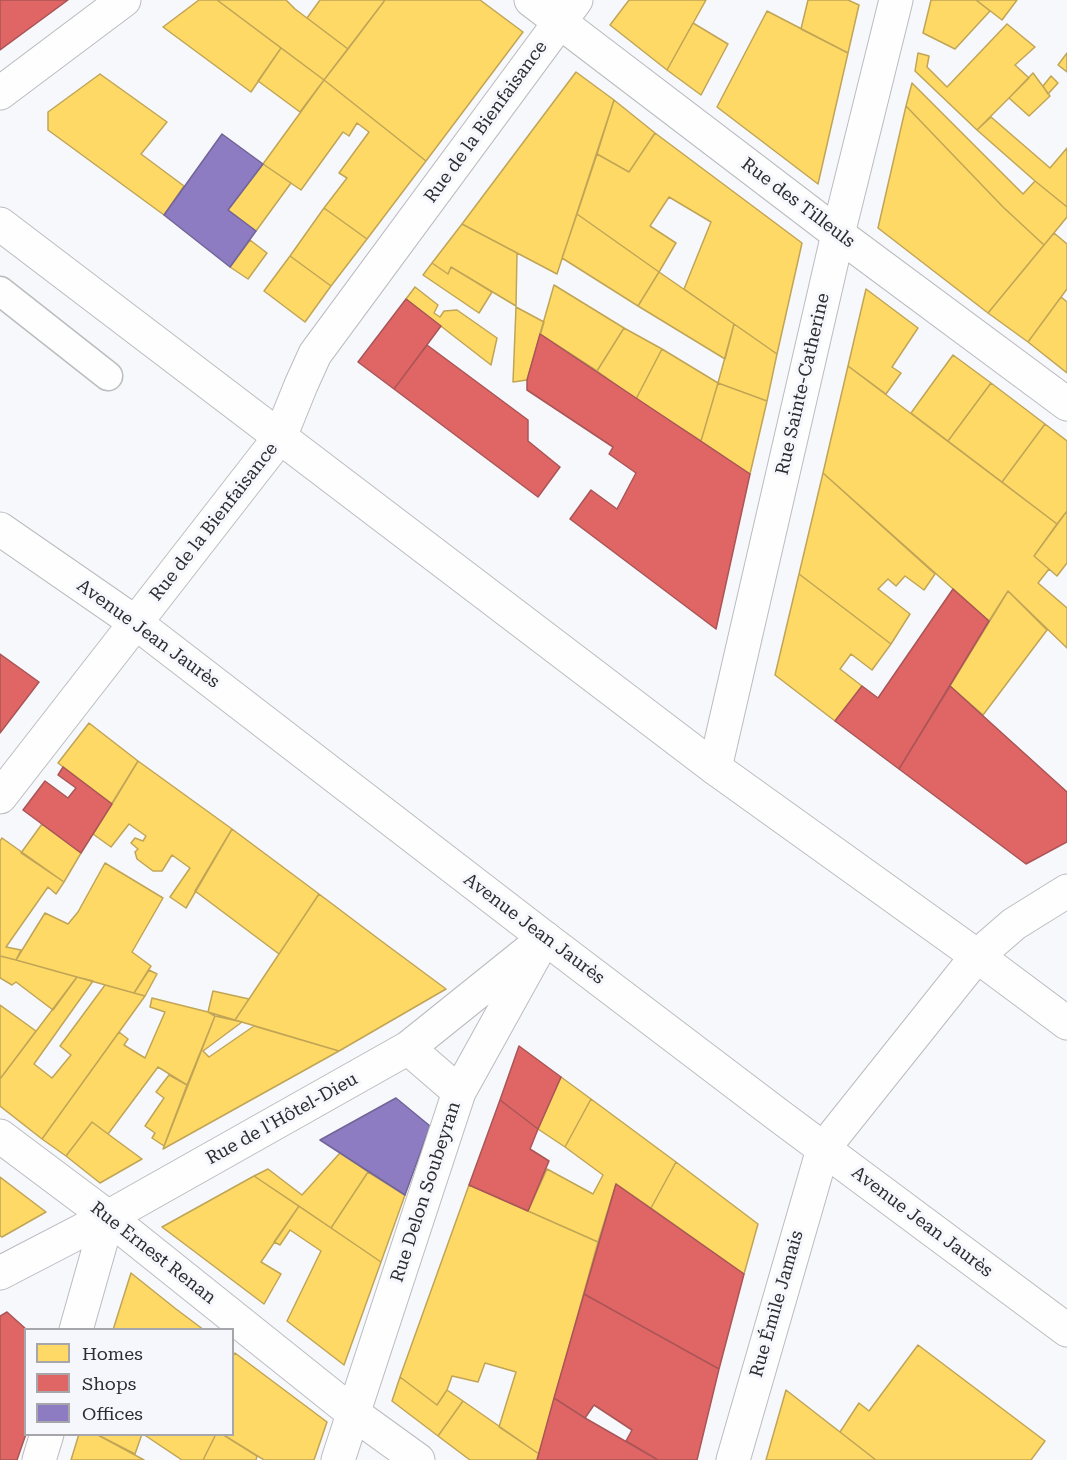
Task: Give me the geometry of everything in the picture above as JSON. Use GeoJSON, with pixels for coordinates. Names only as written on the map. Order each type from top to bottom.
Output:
{"type":"FeatureCollection","features":[{"type":"Feature","properties":{"kind":"street"},"geometry":{"type":"LineString","coordinates":[[0,93],[124,0]]}},
{"type":"Feature","properties":{"kind":"street","name":"Rue des Tilleuls"},"geometry":{"type":"LineString","coordinates":[[531,0],[568,11],[838,234],[1067,404]]}},
{"type":"Feature","properties":{"kind":"street","name":"Rue Sainte-Catherine"},"geometry":{"type":"LineString","coordinates":[[715,768],[838,234],[896,0]]}},
{"type":"Feature","properties":{"kind":"street","name":"Rue de la Bienfaisance"},"geometry":{"type":"LineString","coordinates":[[0,798],[280,437],[315,354],[568,11]]}},
{"type":"Feature","properties":{"kind":"street"},"geometry":{"type":"LineString","coordinates":[[0,224],[715,768],[1067,1023]]}},
{"type":"Feature","properties":{"kind":"street","name":"Avenue Jean Jaurès"},"geometry":{"type":"LineString","coordinates":[[0,530],[136,622],[545,938],[1067,1330]]}},
{"type":"Feature","properties":{"kind":"street"},"geometry":{"type":"LineString","coordinates":[[823,1149],[977,956],[1014,924],[1067,891]]}},
{"type":"Feature","properties":{"kind":"street","name":"Rue de l'Hôtel-Dieu"},"geometry":{"type":"LineString","coordinates":[[0,1273],[108,1217],[408,1048],[545,938]]}},
{"type":"Feature","properties":{"kind":"street","name":"Rue Delon Soubeyran"},"geometry":{"type":"LineString","coordinates":[[338,1460],[459,1092],[545,938]]}},
{"type":"Feature","properties":{"kind":"street"},"geometry":{"type":"LineString","coordinates":[[408,1048],[459,1092]]}},
{"type":"Feature","properties":{"kind":"street","name":"Rue Ernest Renan"},"geometry":{"type":"LineString","coordinates":[[0,1136],[108,1217],[353,1413],[418,1460]]}},
{"type":"Feature","properties":{"kind":"street","name":"Rue Émile Jamais"},"geometry":{"type":"LineString","coordinates":[[733,1460],[823,1149]]}},
{"type":"Feature","properties":{"kind":"street"},"geometry":{"type":"LineString","coordinates":[[76,1328],[108,1217]]}},
{"type":"Feature","properties":{"kind":"street"},"geometry":{"type":"LineString","coordinates":[[39,1460],[46,1436]]}},
{"type":"Feature","properties":{"kind":"lane"},"geometry":{"type":"LineString","coordinates":[[0,291],[108,376]]}},
{"type":"Feature","properties":{"kind":"building: Homes"},"geometry":{"type":"Polygon","coordinates":[[[199,0],[217,0],[281,48],[251,92],[163,27],[199,0]]]}},
{"type":"Feature","properties":{"kind":"building: Homes"},"geometry":{"type":"Polygon","coordinates":[[[217,0],[286,0],[348,49],[324,80],[217,0]]]}},
{"type":"Feature","properties":{"kind":"building: Homes"},"geometry":{"type":"Polygon","coordinates":[[[320,0],[385,0],[348,49],[307,18],[320,0]]]}},
{"type":"Feature","properties":{"kind":"building: Homes"},"geometry":{"type":"Polygon","coordinates":[[[385,0],[480,0],[523,32],[426,161],[324,80],[385,0]]]}},
{"type":"Feature","properties":{"kind":"building: Homes"},"geometry":{"type":"Polygon","coordinates":[[[629,0],[706,0],[667,70],[610,25],[629,0]]]}},
{"type":"Feature","properties":{"kind":"building: Homes"},"geometry":{"type":"Polygon","coordinates":[[[808,0],[848,0],[859,5],[848,53],[801,29],[808,0]]]}},
{"type":"Feature","properties":{"kind":"building: Homes"},"geometry":{"type":"Polygon","coordinates":[[[931,0],[976,0],[990,11],[955,49],[923,33],[931,0]]]}},
{"type":"Feature","properties":{"kind":"building: Homes"},"geometry":{"type":"Polygon","coordinates":[[[976,0],[1017,0],[1002,20],[976,0]]]}},
{"type":"Feature","properties":{"kind":"building: Homes"},"geometry":{"type":"Polygon","coordinates":[[[767,11],[848,53],[818,184],[717,107],[767,11]]]}},
{"type":"Feature","properties":{"kind":"building: Homes"},"geometry":{"type":"Polygon","coordinates":[[[693,23],[728,44],[701,95],[667,70],[693,23]]]}},
{"type":"Feature","properties":{"kind":"building: Homes"},"geometry":{"type":"Polygon","coordinates":[[[1007,24],[1035,47],[1015,65],[1029,78],[977,130],[915,71],[918,53],[929,56],[927,67],[947,87],[1007,24]]]}},
{"type":"Feature","properties":{"kind":"building: Homes"},"geometry":{"type":"Polygon","coordinates":[[[281,48],[324,80],[300,112],[258,81],[281,48]]]}},
{"type":"Feature","properties":{"kind":"building: Homes"},"geometry":{"type":"Polygon","coordinates":[[[1067,53],[1067,72],[1058,65],[1067,53]]]}},
{"type":"Feature","properties":{"kind":"building: Homes"},"geometry":{"type":"Polygon","coordinates":[[[576,72],[614,100],[557,274],[462,224],[576,72]]]}},
{"type":"Feature","properties":{"kind":"building: Homes"},"geometry":{"type":"Polygon","coordinates":[[[1033,73],[1050,96],[1029,116],[1009,98],[1033,73]]]}},
{"type":"Feature","properties":{"kind":"building: Homes"},"geometry":{"type":"Polygon","coordinates":[[[100,74],[167,122],[141,154],[184,186],[164,215],[48,130],[48,112],[100,74]]]}},
{"type":"Feature","properties":{"kind":"building: Homes"},"geometry":{"type":"Polygon","coordinates":[[[1051,76],[1058,83],[1048,94],[1043,86],[1051,76]]]}},
{"type":"Feature","properties":{"kind":"building: Homes"},"geometry":{"type":"Polygon","coordinates":[[[324,80],[426,161],[367,239],[324,208],[347,178],[339,173],[369,132],[357,123],[349,136],[343,132],[301,190],[263,164],[324,80]]]}},
{"type":"Feature","properties":{"kind":"building: Homes"},"geometry":{"type":"Polygon","coordinates":[[[912,83],[1023,194],[1035,181],[1067,207],[1067,217],[1044,245],[1003,207],[906,106],[912,83]]]}},
{"type":"Feature","properties":{"kind":"building: Homes"},"geometry":{"type":"Polygon","coordinates":[[[614,100],[655,133],[629,172],[597,154],[614,100]]]}},
{"type":"Feature","properties":{"kind":"building: Homes"},"geometry":{"type":"Polygon","coordinates":[[[906,106],[1003,207],[1044,245],[988,313],[878,228],[906,106]]]}},
{"type":"Feature","properties":{"kind":"building: Homes"},"geometry":{"type":"Polygon","coordinates":[[[991,117],[1050,168],[1067,148],[1067,207],[977,130],[991,117]]]}},
{"type":"Feature","properties":{"kind":"building: Homes"},"geometry":{"type":"Polygon","coordinates":[[[655,133],[802,243],[777,354],[684,289],[711,222],[669,197],[650,226],[676,243],[659,272],[577,214],[597,154],[629,172],[655,133]]]}},
{"type":"Feature","properties":{"kind":"building: Homes"},"geometry":{"type":"Polygon","coordinates":[[[263,164],[291,183],[256,231],[228,210],[263,164]]]}},
{"type":"Feature","properties":{"kind":"building: Homes"},"geometry":{"type":"Polygon","coordinates":[[[324,208],[367,239],[331,286],[290,256],[324,208]]]}},
{"type":"Feature","properties":{"kind":"building: Homes"},"geometry":{"type":"Polygon","coordinates":[[[577,214],[659,272],[638,306],[562,258],[577,214]]]}},
{"type":"Feature","properties":{"kind":"building: Homes"},"geometry":{"type":"Polygon","coordinates":[[[462,224],[517,253],[516,306],[451,267],[448,274],[432,263],[462,224]]]}},
{"type":"Feature","properties":{"kind":"building: Homes"},"geometry":{"type":"Polygon","coordinates":[[[1054,233],[1067,244],[1067,289],[1028,342],[988,313],[1054,233]]]}},
{"type":"Feature","properties":{"kind":"building: Homes"},"geometry":{"type":"Polygon","coordinates":[[[250,240],[267,253],[248,279],[230,267],[250,240]]]}},
{"type":"Feature","properties":{"kind":"building: Homes"},"geometry":{"type":"Polygon","coordinates":[[[290,256],[331,286],[305,322],[264,291],[290,256]]]}},
{"type":"Feature","properties":{"kind":"building: Homes"},"geometry":{"type":"Polygon","coordinates":[[[432,263],[448,274],[451,267],[492,292],[479,313],[423,275],[432,263]]]}},
{"type":"Feature","properties":{"kind":"building: Homes"},"geometry":{"type":"Polygon","coordinates":[[[659,272],[734,324],[725,359],[638,306],[659,272]]]}},
{"type":"Feature","properties":{"kind":"building: Homes"},"geometry":{"type":"Polygon","coordinates":[[[554,285],[624,328],[597,371],[540,334],[554,285]]]}},
{"type":"Feature","properties":{"kind":"building: Homes"},"geometry":{"type":"Polygon","coordinates":[[[415,287],[438,305],[434,313],[440,317],[444,311],[457,310],[497,338],[491,365],[406,299],[415,287]]]}},
{"type":"Feature","properties":{"kind":"building: Homes"},"geometry":{"type":"Polygon","coordinates":[[[866,289],[918,328],[892,367],[901,373],[886,394],[848,366],[866,289]]]}},
{"type":"Feature","properties":{"kind":"building: Homes"},"geometry":{"type":"Polygon","coordinates":[[[1061,297],[1067,302],[1067,373],[1028,342],[1061,297]]]}},
{"type":"Feature","properties":{"kind":"building: Homes"},"geometry":{"type":"Polygon","coordinates":[[[516,307],[544,322],[527,380],[513,382],[516,307]]]}},
{"type":"Feature","properties":{"kind":"building: Homes"},"geometry":{"type":"Polygon","coordinates":[[[734,324],[777,354],[767,401],[718,383],[734,324]]]}},
{"type":"Feature","properties":{"kind":"building: Homes"},"geometry":{"type":"Polygon","coordinates":[[[624,328],[662,349],[636,399],[597,371],[624,328]]]}},
{"type":"Feature","properties":{"kind":"building: Homes"},"geometry":{"type":"Polygon","coordinates":[[[662,349],[718,383],[701,441],[636,399],[662,349]]]}},
{"type":"Feature","properties":{"kind":"building: Homes"},"geometry":{"type":"Polygon","coordinates":[[[953,355],[991,383],[948,441],[911,413],[953,355]]]}},
{"type":"Feature","properties":{"kind":"building: Homes"},"geometry":{"type":"Polygon","coordinates":[[[848,366],[1057,524],[1034,556],[1049,569],[1038,583],[1067,608],[1067,648],[1008,591],[989,621],[823,473],[848,366]]]}},
{"type":"Feature","properties":{"kind":"building: Homes"},"geometry":{"type":"Polygon","coordinates":[[[718,383],[767,401],[750,474],[701,441],[718,383]]]}},
{"type":"Feature","properties":{"kind":"building: Homes"},"geometry":{"type":"Polygon","coordinates":[[[991,383],[1045,424],[1002,482],[948,441],[991,383]]]}},
{"type":"Feature","properties":{"kind":"building: Homes"},"geometry":{"type":"Polygon","coordinates":[[[1045,424],[1067,441],[1067,511],[1057,524],[1002,482],[1045,424]]]}},
{"type":"Feature","properties":{"kind":"building: Homes"},"geometry":{"type":"Polygon","coordinates":[[[823,473],[935,574],[924,590],[905,576],[896,586],[888,579],[878,589],[910,614],[891,644],[799,574],[823,473]]]}},
{"type":"Feature","properties":{"kind":"building: Homes"},"geometry":{"type":"Polygon","coordinates":[[[1067,511],[1067,563],[1057,576],[1034,556],[1067,511]]]}},
{"type":"Feature","properties":{"kind":"building: Homes"},"geometry":{"type":"Polygon","coordinates":[[[799,574],[891,644],[872,670],[851,654],[840,669],[862,686],[835,721],[775,675],[799,574]]]}},
{"type":"Feature","properties":{"kind":"building: Homes"},"geometry":{"type":"Polygon","coordinates":[[[1008,591],[1047,630],[983,715],[950,686],[1008,591]]]}},
{"type":"Feature","properties":{"kind":"building: Homes"},"geometry":{"type":"Polygon","coordinates":[[[89,723],[138,761],[112,804],[58,763],[89,723]]]}},
{"type":"Feature","properties":{"kind":"building: Homes"},"geometry":{"type":"Polygon","coordinates":[[[138,761],[232,829],[186,908],[170,897],[190,868],[172,855],[162,871],[153,871],[137,859],[135,852],[138,849],[131,843],[135,838],[143,841],[146,836],[129,824],[111,847],[93,834],[138,761]]]}},
{"type":"Feature","properties":{"kind":"building: Homes"},"geometry":{"type":"Polygon","coordinates":[[[42,824],[81,853],[64,882],[21,853],[42,824]]]}},
{"type":"Feature","properties":{"kind":"building: Homes"},"geometry":{"type":"Polygon","coordinates":[[[232,829],[319,894],[279,954],[195,891],[232,829]]]}},
{"type":"Feature","properties":{"kind":"building: Homes"},"geometry":{"type":"Polygon","coordinates":[[[2,838],[64,882],[56,894],[48,887],[6,947],[21,950],[16,960],[0,956],[0,841],[2,838]]]}},
{"type":"Feature","properties":{"kind":"building: Homes"},"geometry":{"type":"Polygon","coordinates":[[[105,863],[163,898],[132,952],[151,966],[134,993],[16,960],[45,913],[68,924],[78,912],[105,863]]]}},
{"type":"Feature","properties":{"kind":"building: Homes"},"geometry":{"type":"Polygon","coordinates":[[[319,894],[446,989],[339,1051],[235,1020],[319,894]]]}},
{"type":"Feature","properties":{"kind":"building: Homes"},"geometry":{"type":"Polygon","coordinates":[[[0,956],[77,977],[53,1010],[16,982],[12,985],[0,978],[0,956]]]}},
{"type":"Feature","properties":{"kind":"building: Homes"},"geometry":{"type":"Polygon","coordinates":[[[149,970],[157,974],[145,996],[134,993],[149,970]]]}},
{"type":"Feature","properties":{"kind":"building: Homes"},"geometry":{"type":"Polygon","coordinates":[[[77,977],[93,981],[34,1064],[52,1078],[71,1055],[60,1046],[105,985],[145,996],[42,1139],[0,1106],[0,1079],[77,977]]]}},
{"type":"Feature","properties":{"kind":"building: Homes"},"geometry":{"type":"Polygon","coordinates":[[[213,991],[249,999],[235,1020],[208,1012],[213,991]]]}},
{"type":"Feature","properties":{"kind":"building: Homes"},"geometry":{"type":"Polygon","coordinates":[[[152,998],[208,1012],[215,1016],[187,1085],[158,1067],[108,1134],[92,1122],[66,1156],[42,1139],[119,1032],[128,1039],[124,1045],[145,1058],[165,1012],[150,1007],[152,998]]]}},
{"type":"Feature","properties":{"kind":"building: Homes"},"geometry":{"type":"Polygon","coordinates":[[[0,1005],[36,1031],[0,1079],[0,1005]]]}},
{"type":"Feature","properties":{"kind":"building: Homes"},"geometry":{"type":"Polygon","coordinates":[[[215,1016],[242,1022],[203,1051],[209,1057],[254,1026],[339,1051],[163,1149],[215,1016]]]}},
{"type":"Feature","properties":{"kind":"building: Homes"},"geometry":{"type":"Polygon","coordinates":[[[169,1075],[187,1085],[164,1146],[152,1138],[155,1133],[145,1126],[164,1098],[156,1092],[169,1075]]]}},
{"type":"Feature","properties":{"kind":"building: Homes"},"geometry":{"type":"Polygon","coordinates":[[[561,1077],[591,1099],[565,1147],[538,1129],[561,1077]]]}},
{"type":"Feature","properties":{"kind":"building: Homes"},"geometry":{"type":"Polygon","coordinates":[[[591,1099],[676,1162],[651,1208],[616,1184],[598,1242],[528,1211],[547,1169],[593,1194],[603,1175],[565,1147],[591,1099]]]}},
{"type":"Feature","properties":{"kind":"building: Homes"},"geometry":{"type":"Polygon","coordinates":[[[92,1122],[142,1159],[100,1183],[66,1156],[92,1122]]]}},
{"type":"Feature","properties":{"kind":"building: Homes"},"geometry":{"type":"Polygon","coordinates":[[[340,1153],[368,1172],[331,1228],[254,1176],[268,1169],[302,1195],[340,1153]]]}},
{"type":"Feature","properties":{"kind":"building: Homes"},"geometry":{"type":"Polygon","coordinates":[[[676,1162],[758,1224],[744,1274],[651,1208],[676,1162]]]}},
{"type":"Feature","properties":{"kind":"building: Homes"},"geometry":{"type":"Polygon","coordinates":[[[368,1172],[405,1195],[381,1262],[331,1228],[368,1172]]]}},
{"type":"Feature","properties":{"kind":"building: Homes"},"geometry":{"type":"Polygon","coordinates":[[[254,1176],[299,1206],[261,1262],[281,1274],[264,1304],[162,1227],[254,1176]]]}},
{"type":"Feature","properties":{"kind":"building: Homes"},"geometry":{"type":"Polygon","coordinates":[[[0,1177],[46,1212],[2,1237],[0,1236],[0,1177]]]}},
{"type":"Feature","properties":{"kind":"building: Homes"},"geometry":{"type":"Polygon","coordinates":[[[469,1185],[598,1242],[539,1454],[499,1427],[516,1372],[485,1363],[478,1382],[452,1376],[447,1390],[437,1405],[400,1377],[469,1185]]]}},
{"type":"Feature","properties":{"kind":"building: Homes"},"geometry":{"type":"Polygon","coordinates":[[[299,1206],[381,1262],[344,1365],[287,1321],[321,1251],[290,1230],[280,1245],[274,1242],[299,1206]]]}},
{"type":"Feature","properties":{"kind":"building: Homes"},"geometry":{"type":"Polygon","coordinates":[[[131,1273],[201,1328],[114,1328],[131,1273]]]}},
{"type":"Feature","properties":{"kind":"building: Homes"},"geometry":{"type":"Polygon","coordinates":[[[918,1345],[1045,1441],[1031,1460],[876,1460],[840,1432],[859,1403],[869,1411],[918,1345]]]}},
{"type":"Feature","properties":{"kind":"building: Homes"},"geometry":{"type":"Polygon","coordinates":[[[234,1354],[327,1422],[314,1460],[264,1460],[225,1436],[234,1436],[234,1354]]]}},
{"type":"Feature","properties":{"kind":"building: Homes"},"geometry":{"type":"Polygon","coordinates":[[[400,1377],[437,1405],[447,1390],[463,1401],[438,1436],[392,1401],[400,1377]]]}},
{"type":"Feature","properties":{"kind":"building: Homes"},"geometry":{"type":"Polygon","coordinates":[[[786,1390],[876,1460],[766,1460],[786,1390]]]}},
{"type":"Feature","properties":{"kind":"building: Homes"},"geometry":{"type":"Polygon","coordinates":[[[463,1401],[539,1454],[537,1460],[470,1460],[438,1436],[463,1401]]]}},
{"type":"Feature","properties":{"kind":"building: Homes"},"geometry":{"type":"Polygon","coordinates":[[[78,1436],[100,1436],[144,1460],[71,1460],[78,1436]]]}},
{"type":"Feature","properties":{"kind":"building: Homes"},"geometry":{"type":"Polygon","coordinates":[[[100,1436],[141,1436],[135,1454],[100,1436]]]}},
{"type":"Feature","properties":{"kind":"building: Homes"},"geometry":{"type":"Polygon","coordinates":[[[146,1436],[215,1436],[203,1460],[182,1460],[146,1436]]]}},
{"type":"Feature","properties":{"kind":"building: Homes"},"geometry":{"type":"Polygon","coordinates":[[[215,1436],[225,1436],[257,1456],[256,1460],[203,1460],[215,1436]]]}},
{"type":"Feature","properties":{"kind":"building: Shops"},"geometry":{"type":"Polygon","coordinates":[[[0,0],[68,0],[0,50],[0,0]]]}},
{"type":"Feature","properties":{"kind":"building: Shops"},"geometry":{"type":"Polygon","coordinates":[[[406,299],[441,326],[394,389],[358,362],[406,299]]]}},
{"type":"Feature","properties":{"kind":"building: Shops"},"geometry":{"type":"Polygon","coordinates":[[[540,334],[750,474],[716,629],[570,519],[591,490],[617,509],[636,473],[609,454],[613,447],[527,390],[527,380],[540,334]]]}},
{"type":"Feature","properties":{"kind":"building: Shops"},"geometry":{"type":"Polygon","coordinates":[[[427,345],[528,420],[528,441],[560,467],[538,497],[394,389],[427,345]]]}},
{"type":"Feature","properties":{"kind":"building: Shops"},"geometry":{"type":"Polygon","coordinates":[[[953,589],[989,621],[899,769],[835,721],[862,686],[878,698],[953,589]]]}},
{"type":"Feature","properties":{"kind":"building: Shops"},"geometry":{"type":"Polygon","coordinates":[[[0,654],[39,682],[0,733],[0,654]]]}},
{"type":"Feature","properties":{"kind":"building: Shops"},"geometry":{"type":"Polygon","coordinates":[[[950,686],[1067,792],[1067,842],[1026,864],[899,769],[950,686]]]}},
{"type":"Feature","properties":{"kind":"building: Shops"},"geometry":{"type":"Polygon","coordinates":[[[63,767],[112,804],[81,853],[23,810],[45,781],[68,798],[76,788],[58,775],[63,767]]]}},
{"type":"Feature","properties":{"kind":"building: Shops"},"geometry":{"type":"Polygon","coordinates":[[[519,1046],[561,1077],[538,1129],[500,1100],[519,1046]]]}},
{"type":"Feature","properties":{"kind":"building: Shops"},"geometry":{"type":"Polygon","coordinates":[[[500,1100],[538,1129],[530,1149],[549,1161],[528,1211],[469,1185],[500,1100]]]}},
{"type":"Feature","properties":{"kind":"building: Shops"},"geometry":{"type":"Polygon","coordinates":[[[616,1184],[744,1274],[719,1369],[584,1294],[616,1184]]]}},
{"type":"Feature","properties":{"kind":"building: Shops"},"geometry":{"type":"Polygon","coordinates":[[[584,1294],[719,1369],[697,1460],[658,1460],[626,1441],[632,1430],[594,1405],[585,1418],[554,1398],[584,1294]]]}},
{"type":"Feature","properties":{"kind":"building: Shops"},"geometry":{"type":"Polygon","coordinates":[[[7,1312],[25,1328],[25,1436],[17,1460],[0,1460],[0,1316],[7,1312]]]}},
{"type":"Feature","properties":{"kind":"building: Shops"},"geometry":{"type":"Polygon","coordinates":[[[554,1398],[585,1418],[658,1460],[537,1460],[554,1398]]]}},
{"type":"Feature","properties":{"kind":"building: Offices"},"geometry":{"type":"Polygon","coordinates":[[[222,134],[263,164],[228,210],[256,231],[230,267],[164,215],[222,134]]]}},
{"type":"Feature","properties":{"kind":"building: Offices"},"geometry":{"type":"Polygon","coordinates":[[[396,1098],[430,1126],[405,1195],[320,1140],[396,1098]]]}}]}
